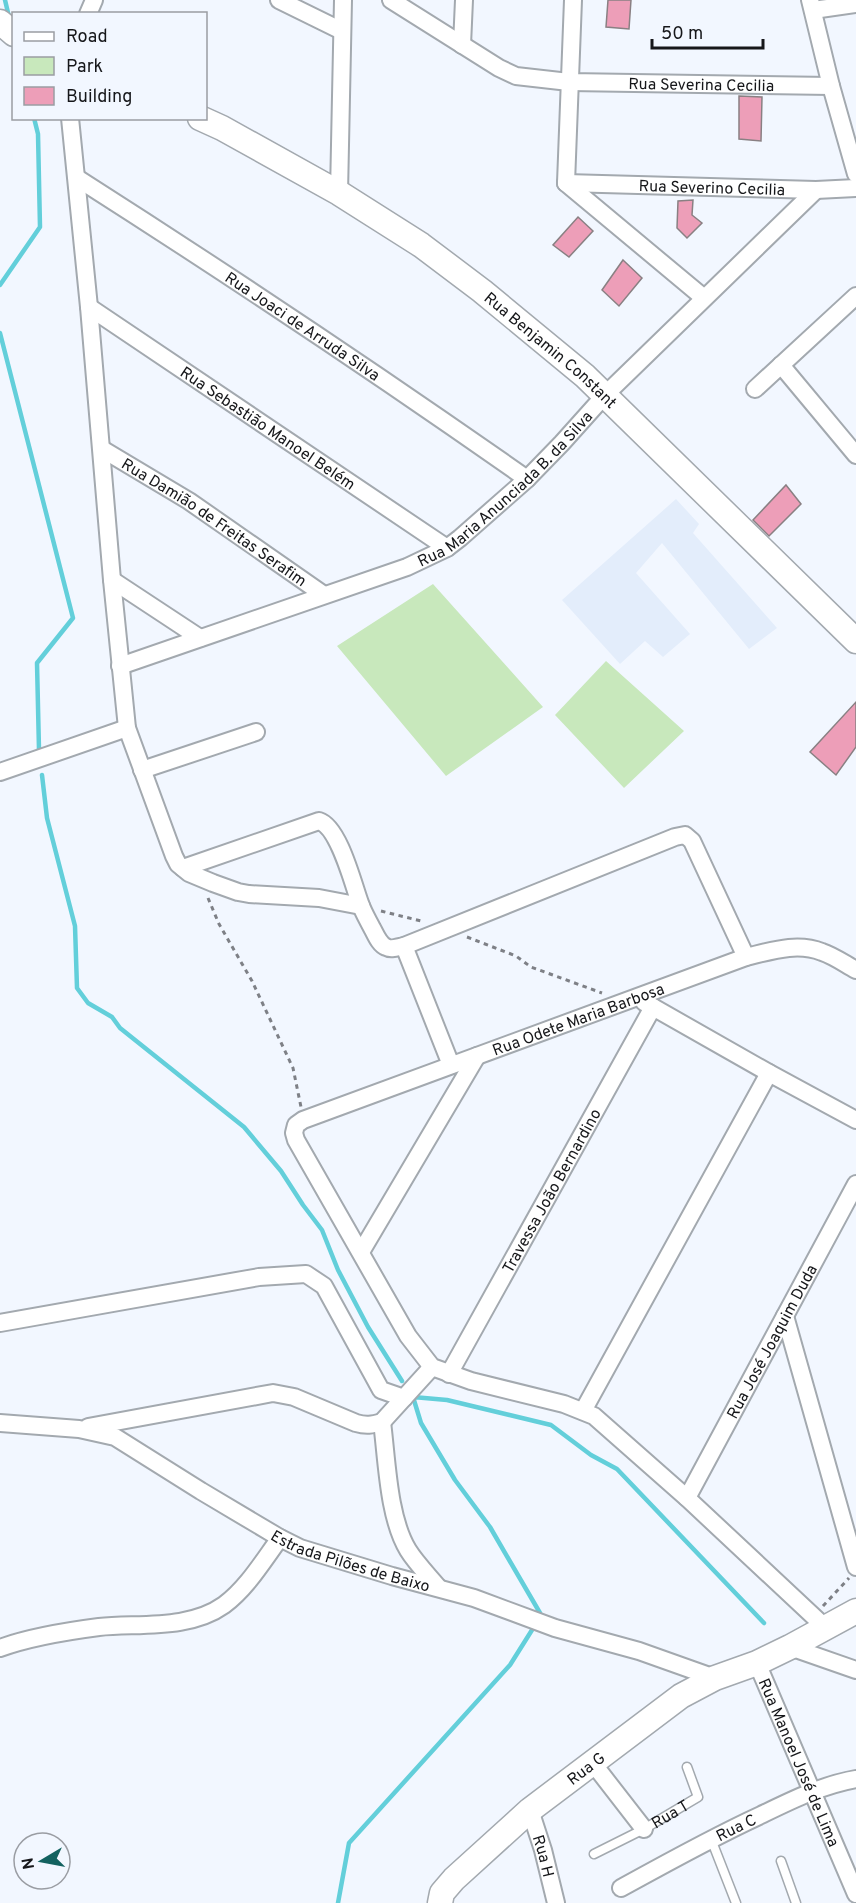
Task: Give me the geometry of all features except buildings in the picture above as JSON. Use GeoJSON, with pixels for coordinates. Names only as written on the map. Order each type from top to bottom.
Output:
{"type":"FeatureCollection","features":[{"type":"Feature","properties":{"kind":"main road","name":"Rua Benjamin Constant"},"geometry":{"type":"LineString","coordinates":[[204,120],[339,193],[421,245],[466,278],[605,394],[856,640]]}},
{"type":"Feature","properties":{"kind":"main road","name":"Rua G"},"geometry":{"type":"LineString","coordinates":[[440,1903],[442,1893],[454,1879],[530,1810],[681,1696],[715,1678],[790,1647],[820,1622],[856,1611]]}},
{"type":"Feature","properties":{"kind":"street"},"geometry":{"type":"LineString","coordinates":[[279,0],[342,31]]}},
{"type":"Feature","properties":{"kind":"street"},"geometry":{"type":"LineString","coordinates":[[339,193],[343,0]]}},
{"type":"Feature","properties":{"kind":"street","name":"Rua Severina Cecilia"},"geometry":{"type":"LineString","coordinates":[[391,0],[516,76],[569,82],[831,86]]}},
{"type":"Feature","properties":{"kind":"street"},"geometry":{"type":"LineString","coordinates":[[462,45],[464,0]]}},
{"type":"Feature","properties":{"kind":"street"},"geometry":{"type":"LineString","coordinates":[[573,0],[566,183],[704,298]]}},
{"type":"Feature","properties":{"kind":"street"},"geometry":{"type":"LineString","coordinates":[[856,4],[811,5],[856,174]]}},
{"type":"Feature","properties":{"kind":"street"},"geometry":{"type":"LineString","coordinates":[[70,120],[120,666],[127,728],[142,770],[174,856],[183,868],[213,884],[249,894],[319,898],[361,906]]}},
{"type":"Feature","properties":{"kind":"street","name":"Rua Joaci de Arruda Silva"},"geometry":{"type":"LineString","coordinates":[[77,178],[399,390],[527,478]]}},
{"type":"Feature","properties":{"kind":"street","name":"Rua Severino Cecilia"},"geometry":{"type":"LineString","coordinates":[[566,183],[816,190],[856,188]]}},
{"type":"Feature","properties":{"kind":"street","name":"Rua Maria Anunciada B. da Silva"},"geometry":{"type":"LineString","coordinates":[[120,666],[407,567],[447,548],[527,478],[562,443],[605,394],[816,190]]}},
{"type":"Feature","properties":{"kind":"street"},"geometry":{"type":"LineString","coordinates":[[755,389],[856,296]]}},
{"type":"Feature","properties":{"kind":"street","name":"Rua Sebastião Manoel Belém"},"geometry":{"type":"LineString","coordinates":[[89,307],[447,548]]}},
{"type":"Feature","properties":{"kind":"street"},"geometry":{"type":"LineString","coordinates":[[781,365],[856,455]]}},
{"type":"Feature","properties":{"kind":"street","name":"Rua Damião de Freitas Serafim"},"geometry":{"type":"LineString","coordinates":[[102,449],[189,501],[324,595]]}},
{"type":"Feature","properties":{"kind":"street"},"geometry":{"type":"LineString","coordinates":[[112,580],[200,638]]}},
{"type":"Feature","properties":{"kind":"street"},"geometry":{"type":"LineString","coordinates":[[0,772],[127,728]]}},
{"type":"Feature","properties":{"kind":"street"},"geometry":{"type":"LineString","coordinates":[[142,770],[256,732]]}},
{"type":"Feature","properties":{"kind":"street"},"geometry":{"type":"LineString","coordinates":[[183,868],[319,821],[327,824],[346,865],[361,906],[383,946],[392,949],[675,837],[685,836],[692,841],[746,957]]}},
{"type":"Feature","properties":{"kind":"street"},"geometry":{"type":"LineString","coordinates":[[404,946],[452,1065]]}},
{"type":"Feature","properties":{"kind":"street","name":"Rua Odete Maria Barbosa"},"geometry":{"type":"LineString","coordinates":[[303,1120],[746,957],[784,948],[807,948],[822,952],[856,970]]}},
{"type":"Feature","properties":{"kind":"street"},"geometry":{"type":"LineString","coordinates":[[632,1000],[653,1007],[856,1120]]}},
{"type":"Feature","properties":{"kind":"street","name":"Travessa João Bernardino"},"geometry":{"type":"LineString","coordinates":[[449,1374],[653,1007]]}},
{"type":"Feature","properties":{"kind":"street"},"geometry":{"type":"LineString","coordinates":[[361,1252],[477,1056]]}},
{"type":"Feature","properties":{"kind":"street"},"geometry":{"type":"LineString","coordinates":[[583,1411],[769,1073]]}},
{"type":"Feature","properties":{"kind":"street"},"geometry":{"type":"LineString","coordinates":[[303,1120],[296,1125],[296,1140],[408,1336],[432,1367],[449,1374],[583,1411],[601,1422],[687,1498],[820,1622]]}},
{"type":"Feature","properties":{"kind":"street","name":"Rua José Joaquim Duda"},"geometry":{"type":"LineString","coordinates":[[687,1498],[856,1184]]}},
{"type":"Feature","properties":{"kind":"street"},"geometry":{"type":"LineString","coordinates":[[0,1323],[259,1277],[306,1274],[324,1286],[381,1390],[404,1398]]}},
{"type":"Feature","properties":{"kind":"street"},"geometry":{"type":"LineString","coordinates":[[785,1316],[856,1562]]}},
{"type":"Feature","properties":{"kind":"street"},"geometry":{"type":"LineString","coordinates":[[79,1429],[273,1394],[294,1397],[364,1426],[382,1422],[432,1367]]}},
{"type":"Feature","properties":{"kind":"street"},"geometry":{"type":"LineString","coordinates":[[382,1422],[393,1510],[398,1526],[409,1552],[438,1587]]}},
{"type":"Feature","properties":{"kind":"street","name":"Estrada Pilões de Baixo"},"geometry":{"type":"LineString","coordinates":[[0,1423],[79,1429],[115,1437],[280,1538],[321,1555],[474,1598],[555,1628],[639,1651],[715,1678]]}},
{"type":"Feature","properties":{"kind":"street"},"geometry":{"type":"LineString","coordinates":[[0,1648],[76,1630],[188,1620],[209,1613],[223,1606],[240,1591],[280,1538]]}},
{"type":"Feature","properties":{"kind":"street"},"geometry":{"type":"LineString","coordinates":[[790,1647],[856,1670]]}},
{"type":"Feature","properties":{"kind":"street","name":"Rua Manoel José de Lima"},"geometry":{"type":"LineString","coordinates":[[756,1663],[856,1894]]}},
{"type":"Feature","properties":{"kind":"street","name":"Rua T"},"geometry":{"type":"LineString","coordinates":[[592,1762],[644,1829]]}},
{"type":"Feature","properties":{"kind":"street","name":"Rua C"},"geometry":{"type":"LineString","coordinates":[[621,1887],[711,1839],[812,1791],[856,1779]]}},
{"type":"Feature","properties":{"kind":"street","name":"Rua H"},"geometry":{"type":"LineString","coordinates":[[530,1810],[556,1903]]}},
{"type":"Feature","properties":{"kind":"lane","name":"Rua T"},"geometry":{"type":"LineString","coordinates":[[594,1854],[644,1829],[698,1797],[687,1767]]}},
{"type":"Feature","properties":{"kind":"lane"},"geometry":{"type":"LineString","coordinates":[[711,1839],[736,1903]]}},
{"type":"Feature","properties":{"kind":"lane"},"geometry":{"type":"LineString","coordinates":[[781,1861],[796,1903]]}},
{"type":"Feature","properties":{"kind":"path"},"geometry":{"type":"LineString","coordinates":[[199,877],[219,924],[252,981],[293,1068],[303,1120]]}},
{"type":"Feature","properties":{"kind":"path"},"geometry":{"type":"LineString","coordinates":[[361,906],[446,928],[516,956],[531,967],[632,1000]]}},
{"type":"Feature","properties":{"kind":"path"},"geometry":{"type":"LineString","coordinates":[[820,1622],[848,1580],[856,1562]]}},
{"type":"Feature","properties":{"kind":"shaded area"},"geometry":{"type":"Polygon","coordinates":[[[676,499],[699,524],[693,533],[777,628],[749,649],[662,543],[636,573],[690,634],[663,657],[645,641],[620,664],[562,600],[676,499]]]}},
{"type":"Feature","properties":{"kind":"green space"},"geometry":{"type":"Polygon","coordinates":[[[433,584],[543,707],[446,776],[337,646],[433,584]]]}},
{"type":"Feature","properties":{"kind":"green space"},"geometry":{"type":"Polygon","coordinates":[[[606,661],[684,731],[624,788],[555,715],[606,661]]]}},
{"type":"Feature","properties":{"kind":"waterway"},"geometry":{"type":"LineString","coordinates":[[5,0],[9,17]]}},
{"type":"Feature","properties":{"kind":"waterway"},"geometry":{"type":"LineString","coordinates":[[0,285],[40,227],[38,134],[34,120]]}},
{"type":"Feature","properties":{"kind":"waterway"},"geometry":{"type":"LineString","coordinates":[[0,333],[73,618],[37,663],[39,750]]}},
{"type":"Feature","properties":{"kind":"waterway"},"geometry":{"type":"LineString","coordinates":[[42,775],[47,818],[75,926],[77,988],[88,1003],[112,1017],[120,1028],[244,1127],[281,1171],[322,1230],[338,1270],[368,1327],[402,1381]]}},
{"type":"Feature","properties":{"kind":"waterway"},"geometry":{"type":"LineString","coordinates":[[412,1395],[413,1397],[447,1400],[551,1425],[591,1455],[617,1469],[764,1623]]}},
{"type":"Feature","properties":{"kind":"waterway"},"geometry":{"type":"LineString","coordinates":[[413,1397],[421,1423],[455,1480],[490,1527],[540,1613]]}},
{"type":"Feature","properties":{"kind":"waterway"},"geometry":{"type":"LineString","coordinates":[[338,1903],[349,1843],[510,1665],[532,1630]]}}]}
